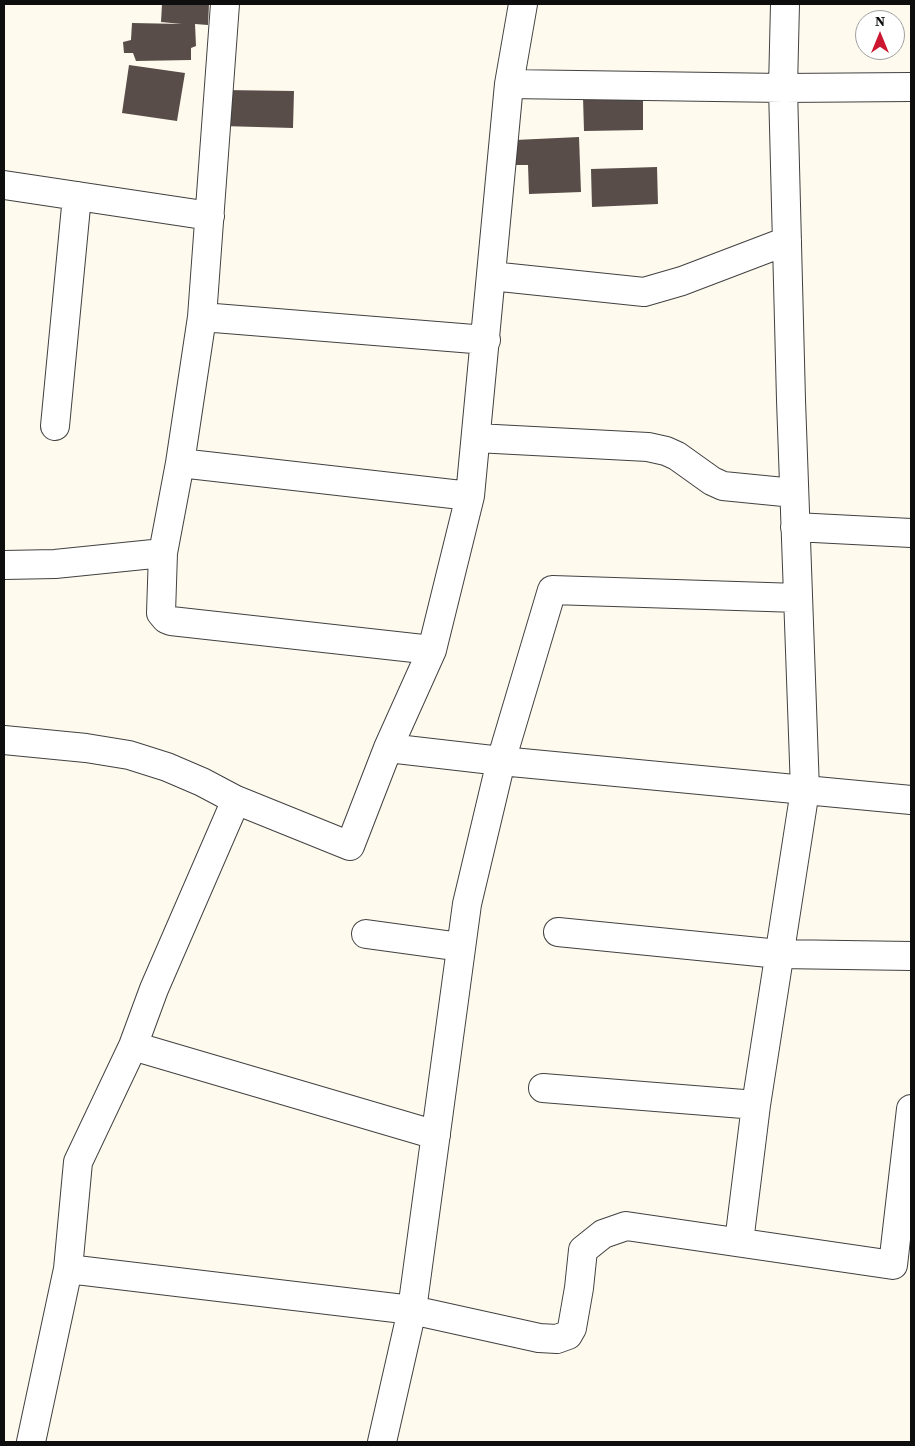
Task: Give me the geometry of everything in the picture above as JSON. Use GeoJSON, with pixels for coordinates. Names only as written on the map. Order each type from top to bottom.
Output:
{"type":"FeatureCollection","features":[{"type":"Feature","properties":{"kind":"street"},"geometry":{"type":"LineString","coordinates":[[225,4],[202,317],[180,463],[163,553],[161,613],[166,619],[171,621],[432,650]]}},
{"type":"Feature","properties":{"kind":"street"},"geometry":{"type":"LineString","coordinates":[[4,740],[86,748],[129,755],[202,782],[236,800],[350,846],[388,748],[432,650],[470,496],[509,84],[523,4]]}},
{"type":"Feature","properties":{"kind":"street"},"geometry":{"type":"LineString","coordinates":[[739,1242],[756,1105],[805,790],[795,527],[783,88],[785,4]]}},
{"type":"Feature","properties":{"kind":"street"},"geometry":{"type":"LineString","coordinates":[[509,84],[783,88],[911,87]]}},
{"type":"Feature","properties":{"kind":"street"},"geometry":{"type":"LineString","coordinates":[[4,185],[210,216]]}},
{"type":"Feature","properties":{"kind":"street"},"geometry":{"type":"LineString","coordinates":[[55,426],[77,196]]}},
{"type":"Feature","properties":{"kind":"street"},"geometry":{"type":"LineString","coordinates":[[491,276],[644,292],[682,281],[787,241]]}},
{"type":"Feature","properties":{"kind":"street"},"geometry":{"type":"LineString","coordinates":[[202,317],[486,340]]}},
{"type":"Feature","properties":{"kind":"street"},"geometry":{"type":"LineString","coordinates":[[476,438],[648,447],[666,451],[677,456],[712,481],[723,486],[794,494]]}},
{"type":"Feature","properties":{"kind":"street"},"geometry":{"type":"LineString","coordinates":[[180,463],[470,496]]}},
{"type":"Feature","properties":{"kind":"street"},"geometry":{"type":"LineString","coordinates":[[795,527],[911,533]]}},
{"type":"Feature","properties":{"kind":"street"},"geometry":{"type":"LineString","coordinates":[[4,565],[55,564],[163,553]]}},
{"type":"Feature","properties":{"kind":"street"},"geometry":{"type":"LineString","coordinates":[[382,1442],[412,1310],[467,904],[502,761],[552,590],[798,598]]}},
{"type":"Feature","properties":{"kind":"street"},"geometry":{"type":"LineString","coordinates":[[388,748],[502,761],[911,800]]}},
{"type":"Feature","properties":{"kind":"street"},"geometry":{"type":"LineString","coordinates":[[31,1442],[68,1269],[78,1162],[133,1046],[154,988],[236,800]]}},
{"type":"Feature","properties":{"kind":"street"},"geometry":{"type":"LineString","coordinates":[[558,932],[780,954],[911,956]]}},
{"type":"Feature","properties":{"kind":"street"},"geometry":{"type":"LineString","coordinates":[[366,934],[461,947]]}},
{"type":"Feature","properties":{"kind":"street"},"geometry":{"type":"LineString","coordinates":[[133,1046],[436,1135]]}},
{"type":"Feature","properties":{"kind":"street"},"geometry":{"type":"LineString","coordinates":[[543,1088],[756,1105]]}},
{"type":"Feature","properties":{"kind":"street"},"geometry":{"type":"LineString","coordinates":[[68,1269],[412,1310],[539,1338],[557,1339],[568,1335],[572,1328],[579,1288],[582,1250],[603,1234],[626,1226],[893,1265],[911,1109]]}},
{"type":"Feature","properties":{"kind":"building"},"geometry":{"type":"Polygon","coordinates":[[[162,4],[209,4],[208,25],[195,24],[196,46],[191,48],[191,60],[136,61],[133,53],[124,53],[123,42],[131,40],[132,23],[182,24],[161,22],[162,4]]]}},
{"type":"Feature","properties":{"kind":"building"},"geometry":{"type":"Polygon","coordinates":[[[129,65],[185,73],[177,121],[122,113],[129,65]]]}},
{"type":"Feature","properties":{"kind":"building"},"geometry":{"type":"Polygon","coordinates":[[[223,90],[294,91],[293,128],[222,126],[223,90]]]}},
{"type":"Feature","properties":{"kind":"building"},"geometry":{"type":"Polygon","coordinates":[[[643,96],[643,130],[584,131],[583,97],[643,96]]]}},
{"type":"Feature","properties":{"kind":"building"},"geometry":{"type":"Polygon","coordinates":[[[579,137],[581,192],[529,194],[528,165],[516,165],[515,140],[579,137]]]}},
{"type":"Feature","properties":{"kind":"building"},"geometry":{"type":"Polygon","coordinates":[[[657,167],[658,204],[592,207],[591,169],[657,167]]]}}]}
